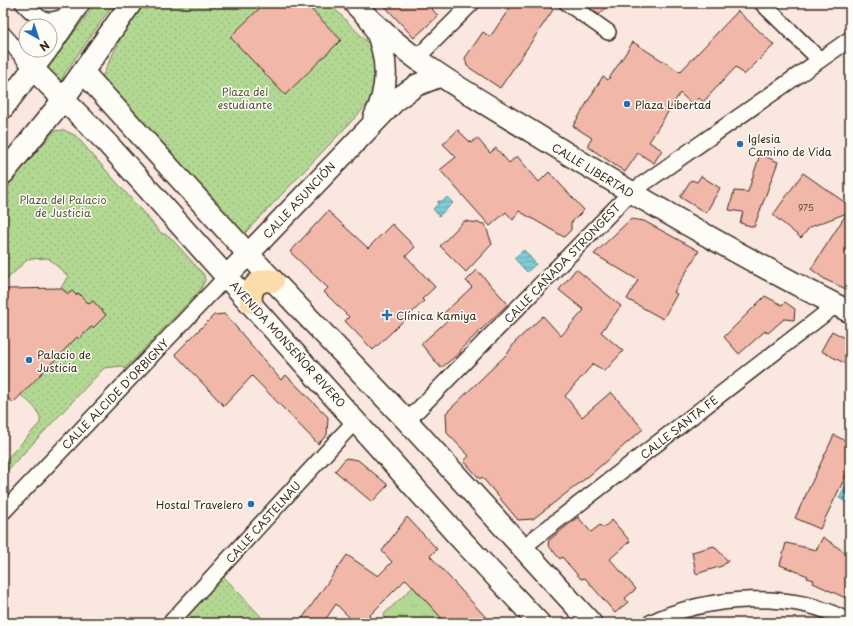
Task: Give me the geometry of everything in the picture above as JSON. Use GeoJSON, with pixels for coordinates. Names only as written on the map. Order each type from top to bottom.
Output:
{"type":"FeatureCollection","features":[{"type":"Feature","properties":{"kind":"main road"},"geometry":{"type":"LineString","coordinates":[[3,174],[63,100],[131,3]]}},
{"type":"Feature","properties":{"kind":"main road","name":"CALLE LIBERTAD"},"geometry":{"type":"LineString","coordinates":[[354,3],[374,24],[416,59],[440,76],[630,193],[843,309]]}},
{"type":"Feature","properties":{"kind":"main road"},"geometry":{"type":"LineString","coordinates":[[58,34],[77,6]]}},
{"type":"Feature","properties":{"kind":"main road","name":"CALLE ASUNCIÓN"},"geometry":{"type":"LineString","coordinates":[[371,124],[383,98],[386,69],[381,41],[374,24]]}},
{"type":"Feature","properties":{"kind":"main road"},"geometry":{"type":"LineString","coordinates":[[3,108],[41,58]]}},
{"type":"Feature","properties":{"kind":"main road","name":"AVENIDA MONSEÑOR RIVERO"},"geometry":{"type":"LineString","coordinates":[[33,69],[107,143],[539,623]]}},
{"type":"Feature","properties":{"kind":"main road"},"geometry":{"type":"LineString","coordinates":[[83,72],[273,281],[407,421],[586,620]]}},
{"type":"Feature","properties":{"kind":"main road","name":"CALLE ASUNCIÓN"},"geometry":{"type":"LineString","coordinates":[[226,276],[371,124],[410,89],[440,76]]}},
{"type":"Feature","properties":{"kind":"main road"},"geometry":{"type":"LineString","coordinates":[[250,302],[251,291],[258,283],[262,281],[273,281]]}},
{"type":"Feature","properties":{"kind":"street"},"geometry":{"type":"LineString","coordinates":[[23,3],[35,18]]}},
{"type":"Feature","properties":{"kind":"street"},"geometry":{"type":"LineString","coordinates":[[416,59],[472,3]]}},
{"type":"Feature","properties":{"kind":"street"},"geometry":{"type":"LineString","coordinates":[[567,3],[608,32]]}},
{"type":"Feature","properties":{"kind":"street"},"geometry":{"type":"LineString","coordinates":[[762,3],[820,60]]}},
{"type":"Feature","properties":{"kind":"street"},"geometry":{"type":"LineString","coordinates":[[58,19],[64,17],[77,6]]}},
{"type":"Feature","properties":{"kind":"street"},"geometry":{"type":"LineString","coordinates":[[3,34],[18,43]]}},
{"type":"Feature","properties":{"kind":"street","name":"CALLE CAÑADA STRONGEST"},"geometry":{"type":"LineString","coordinates":[[407,421],[630,193],[850,39]]}},
{"type":"Feature","properties":{"kind":"street"},"geometry":{"type":"LineString","coordinates":[[27,58],[33,69]]}},
{"type":"Feature","properties":{"kind":"street","name":"CALLE ALCIDE D'ORBIGNY"},"geometry":{"type":"LineString","coordinates":[[3,512],[226,276]]}},
{"type":"Feature","properties":{"kind":"street","name":"CALLE SANTA FE"},"geometry":{"type":"LineString","coordinates":[[522,548],[843,309]]}},
{"type":"Feature","properties":{"kind":"street","name":"CALLE CASTELNAU"},"geometry":{"type":"LineString","coordinates":[[170,623],[356,420]]}},
{"type":"Feature","properties":{"kind":"street"},"geometry":{"type":"LineString","coordinates":[[650,623],[683,610],[705,604],[758,600],[791,602],[813,607],[850,623]]}},
{"type":"Feature","properties":{"kind":"green space"},"geometry":{"type":"Polygon","coordinates":[[[96,3],[114,3],[65,73],[58,90],[44,72],[55,58],[58,58],[58,53],[96,3]]]}},
{"type":"Feature","properties":{"kind":"green space","name":"Plaza del estudiante"},"geometry":{"type":"Polygon","coordinates":[[[140,3],[329,3],[372,47],[378,74],[372,96],[367,105],[243,235],[102,77],[130,18],[140,3]]]}},
{"type":"Feature","properties":{"kind":"green space","name":"Plaza del Palacio de Justicia"},"geometry":{"type":"Polygon","coordinates":[[[64,130],[76,136],[161,233],[169,236],[204,275],[205,280],[201,289],[125,369],[122,366],[104,368],[3,475],[3,463],[40,423],[37,411],[20,395],[77,337],[79,338],[91,327],[93,328],[106,315],[93,301],[89,304],[79,293],[76,295],[72,291],[68,294],[61,288],[68,276],[48,258],[28,259],[3,283],[3,191],[54,131],[64,130]]]}},
{"type":"Feature","properties":{"kind":"green space"},"geometry":{"type":"Polygon","coordinates":[[[223,576],[267,623],[181,623],[223,576]]]}},
{"type":"Feature","properties":{"kind":"green space"},"geometry":{"type":"Polygon","coordinates":[[[413,587],[446,623],[385,623],[384,614],[413,587]]]}},
{"type":"Feature","properties":{"kind":"water"},"geometry":{"type":"Polygon","coordinates":[[[447,197],[453,203],[439,216],[433,209],[438,204],[438,201],[443,201],[447,197]]]}},
{"type":"Feature","properties":{"kind":"water"},"geometry":{"type":"Polygon","coordinates":[[[524,250],[536,264],[527,272],[514,258],[524,250]]]}},
{"type":"Feature","properties":{"kind":"water"},"geometry":{"type":"Polygon","coordinates":[[[845,487],[850,489],[850,504],[839,498],[845,487]]]}},
{"type":"Feature","properties":{"kind":"building"},"geometry":{"type":"Polygon","coordinates":[[[265,3],[305,3],[341,40],[285,95],[230,37],[265,3]]]}},
{"type":"Feature","properties":{"kind":"building"},"geometry":{"type":"Polygon","coordinates":[[[382,3],[427,3],[438,16],[414,38],[382,3]]]}},
{"type":"Feature","properties":{"kind":"building"},"geometry":{"type":"Polygon","coordinates":[[[513,3],[543,3],[553,10],[500,88],[467,66],[465,58],[483,32],[490,37],[513,3]]]}},
{"type":"Feature","properties":{"kind":"building"},"geometry":{"type":"Polygon","coordinates":[[[583,3],[610,3],[599,15],[583,3]]]}},
{"type":"Feature","properties":{"kind":"building"},"geometry":{"type":"Polygon","coordinates":[[[738,11],[774,45],[744,75],[736,67],[703,102],[699,98],[692,104],[680,93],[649,142],[662,150],[654,163],[638,153],[625,172],[587,146],[592,138],[573,126],[603,76],[608,80],[633,42],[680,72],[738,11]]]}},
{"type":"Feature","properties":{"kind":"building"},"geometry":{"type":"Polygon","coordinates":[[[458,130],[471,143],[477,138],[490,153],[496,148],[509,163],[517,156],[539,182],[549,172],[584,210],[571,223],[571,230],[564,237],[519,211],[513,220],[506,212],[490,226],[440,170],[456,157],[443,144],[458,130]]]}},
{"type":"Feature","properties":{"kind":"building"},"geometry":{"type":"Polygon","coordinates":[[[760,154],[778,162],[754,227],[740,223],[743,212],[729,210],[734,191],[748,192],[760,154]]]}},
{"type":"Feature","properties":{"kind":"building"},"geometry":{"type":"Polygon","coordinates":[[[803,173],[850,206],[850,281],[846,289],[826,280],[811,269],[847,213],[810,227],[801,238],[773,215],[803,173]]]}},
{"type":"Feature","properties":{"kind":"building"},"geometry":{"type":"Polygon","coordinates":[[[701,176],[720,188],[706,213],[680,197],[691,180],[697,182],[701,176]]]}},
{"type":"Feature","properties":{"kind":"building"},"geometry":{"type":"Polygon","coordinates":[[[328,211],[368,248],[392,224],[415,247],[406,256],[435,287],[422,299],[424,301],[373,350],[345,321],[349,317],[324,292],[328,288],[290,252],[328,211]]]}},
{"type":"Feature","properties":{"kind":"building"},"geometry":{"type":"Polygon","coordinates":[[[631,219],[644,221],[699,251],[674,292],[677,294],[663,319],[627,299],[638,280],[594,254],[631,219]]]}},
{"type":"Feature","properties":{"kind":"building"},"geometry":{"type":"Polygon","coordinates":[[[464,221],[485,224],[492,244],[466,272],[440,246],[464,221]]]}},
{"type":"Feature","properties":{"kind":"building"},"geometry":{"type":"Polygon","coordinates":[[[576,269],[621,306],[601,332],[623,351],[605,371],[593,364],[565,396],[582,417],[611,392],[643,429],[590,475],[533,519],[518,520],[482,477],[480,479],[464,461],[469,456],[447,433],[446,413],[508,353],[515,342],[543,316],[561,336],[584,310],[559,290],[576,269]]]}},
{"type":"Feature","properties":{"kind":"building"},"geometry":{"type":"Polygon","coordinates":[[[477,270],[508,304],[460,350],[461,352],[441,368],[421,344],[449,319],[444,313],[472,287],[466,281],[477,270]]]}},
{"type":"Feature","properties":{"kind":"building","name":"Palacio de Justicia"},"geometry":{"type":"Polygon","coordinates":[[[61,288],[68,294],[72,291],[76,295],[78,293],[89,304],[93,301],[106,315],[79,339],[77,337],[13,403],[3,392],[3,293],[8,289],[61,288]]]}},
{"type":"Feature","properties":{"kind":"building"},"geometry":{"type":"Polygon","coordinates":[[[765,296],[782,305],[785,302],[795,309],[794,320],[784,319],[768,333],[765,331],[739,354],[724,337],[765,296]]]}},
{"type":"Feature","properties":{"kind":"building"},"geometry":{"type":"Polygon","coordinates":[[[225,314],[281,380],[286,375],[328,417],[327,435],[318,444],[252,376],[224,406],[175,354],[214,315],[225,314]]]}},
{"type":"Feature","properties":{"kind":"building"},"geometry":{"type":"Polygon","coordinates":[[[832,331],[850,341],[850,366],[821,351],[832,331]]]}},
{"type":"Feature","properties":{"kind":"building"},"geometry":{"type":"Polygon","coordinates":[[[834,435],[850,443],[850,467],[820,529],[795,518],[834,435]]]}},
{"type":"Feature","properties":{"kind":"building"},"geometry":{"type":"Polygon","coordinates":[[[346,458],[358,460],[388,485],[372,502],[335,471],[346,458]]]}},
{"type":"Feature","properties":{"kind":"building"},"geometry":{"type":"Polygon","coordinates":[[[407,517],[437,549],[430,556],[491,623],[446,623],[406,579],[362,623],[355,623],[336,604],[323,623],[299,623],[347,555],[378,576],[392,562],[382,551],[407,517]]]}},
{"type":"Feature","properties":{"kind":"building"},"geometry":{"type":"Polygon","coordinates":[[[578,517],[591,532],[600,525],[603,528],[612,520],[630,541],[610,559],[636,589],[625,598],[628,602],[615,613],[585,578],[581,579],[562,557],[560,559],[548,545],[549,540],[578,517]]]}},
{"type":"Feature","properties":{"kind":"building"},"geometry":{"type":"Polygon","coordinates":[[[823,537],[850,556],[850,600],[813,583],[814,580],[807,578],[808,576],[780,565],[786,543],[816,550],[823,537]]]}},
{"type":"Feature","properties":{"kind":"building"},"geometry":{"type":"Polygon","coordinates":[[[714,546],[728,561],[722,566],[696,574],[692,552],[714,546]]]}},
{"type":"Feature","properties":{"kind":"place","name":"Plaza Libertad"},"geometry":{"type":"Point","coordinates":[627,104]}},
{"type":"Feature","properties":{"kind":"place","name":"Iglesia Camino de Vida"},"geometry":{"type":"Point","coordinates":[740,144]}},
{"type":"Feature","properties":{"kind":"place","name":"Clínica Kamiya"},"geometry":{"type":"Point","coordinates":[387,315]}},
{"type":"Feature","properties":{"kind":"place","name":"Palacio de Justicia"},"geometry":{"type":"Point","coordinates":[29,360]}},
{"type":"Feature","properties":{"kind":"place","name":"Hostal Travelero"},"geometry":{"type":"Point","coordinates":[251,504]}}]}
